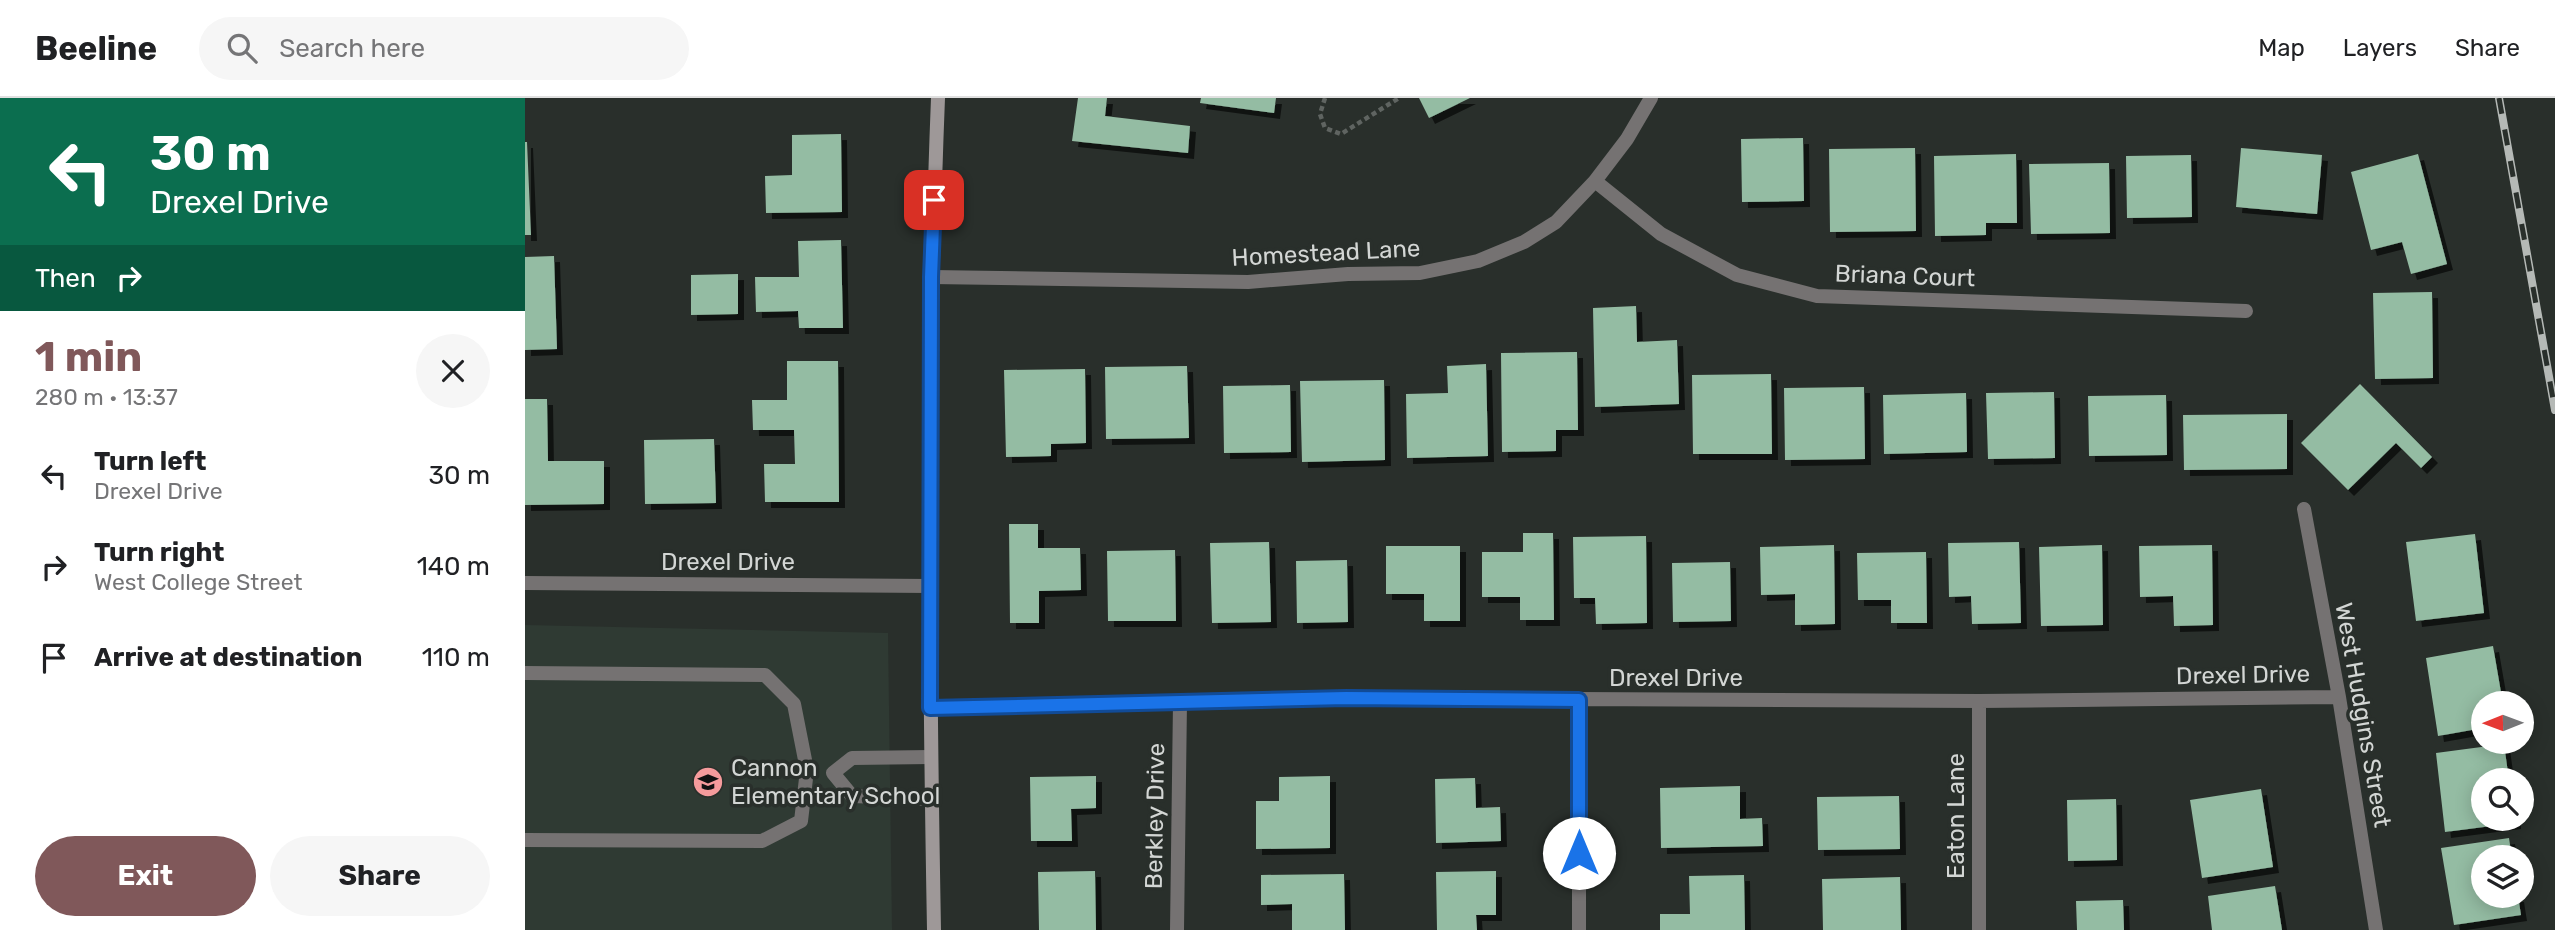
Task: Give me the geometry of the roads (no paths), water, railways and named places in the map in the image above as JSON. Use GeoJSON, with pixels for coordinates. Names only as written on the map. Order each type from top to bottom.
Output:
{"type":"FeatureCollection","features":[{"type":"Feature","properties":{"kind":"street"},"geometry":{"type":"LineString","coordinates":[[934,930],[930,708],[931,277],[937,98]]}},
{"type":"Feature","properties":{"kind":"street","name":"Homestead Lane"},"geometry":{"type":"LineString","coordinates":[[931,277],[1248,282],[1348,274],[1420,273],[1478,261],[1524,242],[1556,222],[1595,181],[1627,139],[1651,98]]}},
{"type":"Feature","properties":{"kind":"street","name":"Briana Court"},"geometry":{"type":"LineString","coordinates":[[1595,181],[1661,234],[1737,275],[1817,296],[2246,311]]}},
{"type":"Feature","properties":{"kind":"street","name":"West Hudgins Street"},"geometry":{"type":"LineString","coordinates":[[2304,509],[2339,697],[2376,930]]}},
{"type":"Feature","properties":{"kind":"street","name":"Drexel Drive"},"geometry":{"type":"LineString","coordinates":[[525,583],[930,586]]}},
{"type":"Feature","properties":{"kind":"street"},"geometry":{"type":"LineString","coordinates":[[525,673],[765,675],[794,704],[807,770],[801,821],[762,841],[525,840]]}},
{"type":"Feature","properties":{"kind":"street","name":"Drexel Drive"},"geometry":{"type":"LineString","coordinates":[[930,708],[1346,698],[1979,701],[2339,697]]}},
{"type":"Feature","properties":{"kind":"street"},"geometry":{"type":"LineString","coordinates":[[1579,700],[1580,930]]}},
{"type":"Feature","properties":{"kind":"street","name":"Eaton Lane"},"geometry":{"type":"LineString","coordinates":[[1979,701],[1979,930]]}},
{"type":"Feature","properties":{"kind":"street","name":"Berkley Drive"},"geometry":{"type":"LineString","coordinates":[[1177,930],[1180,702]]}},
{"type":"Feature","properties":{"kind":"street"},"geometry":{"type":"LineString","coordinates":[[833,774],[852,758],[931,757]]}},
{"type":"Feature","properties":{"kind":"street"},"geometry":{"type":"LineString","coordinates":[[807,770],[833,774],[852,796],[931,799]]}},
{"type":"Feature","properties":{"kind":"railway"},"geometry":{"type":"LineString","coordinates":[[2499,98],[2555,410]]}},
{"type":"Feature","properties":{"kind":"place","name":"Cannon Elementary School"},"geometry":{"type":"Point","coordinates":[708,782]}}]}
